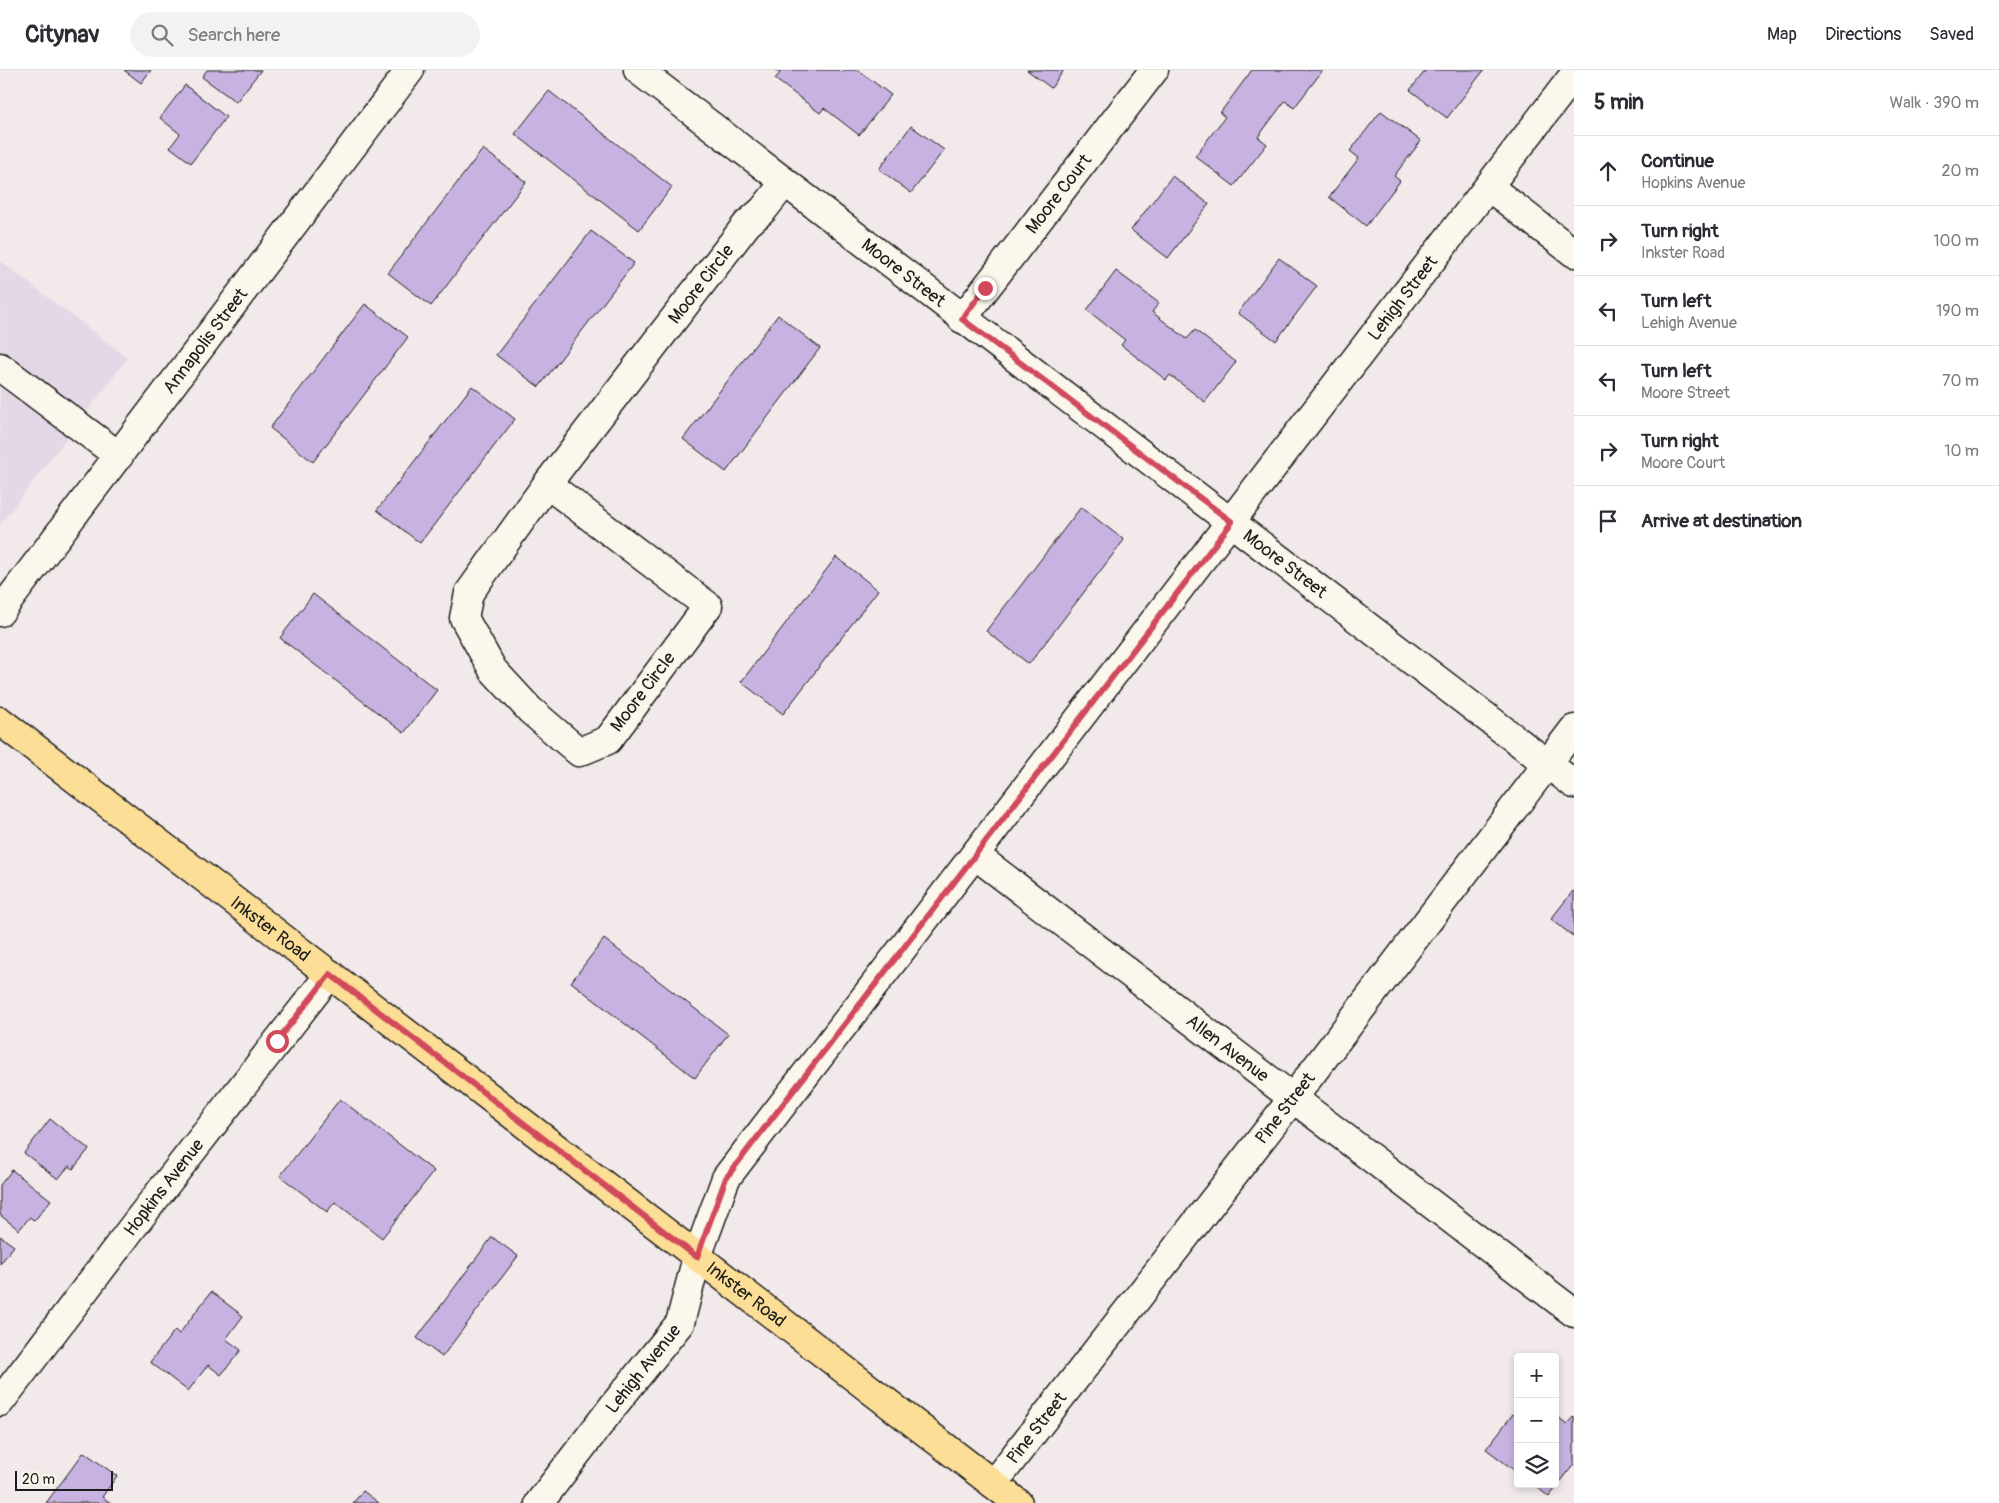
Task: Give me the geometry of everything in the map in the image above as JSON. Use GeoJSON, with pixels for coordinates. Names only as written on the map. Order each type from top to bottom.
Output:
{"type":"FeatureCollection","features":[{"type":"Feature","properties":{"kind":"main road","name":"Inkster Road"},"geometry":{"type":"LineString","coordinates":[[0,721],[1018,1503]]}},
{"type":"Feature","properties":{"kind":"street","name":"Annapolis Street"},"geometry":{"type":"LineString","coordinates":[[0,612],[410,70]]}},
{"type":"Feature","properties":{"kind":"street","name":"Moore Street"},"geometry":{"type":"LineString","coordinates":[[638,70],[1574,784]]}},
{"type":"Feature","properties":{"kind":"street","name":"Moore Court"},"geometry":{"type":"LineString","coordinates":[[962,319],[1154,70]]}},
{"type":"Feature","properties":{"kind":"street","name":"Lehigh Street"},"geometry":{"type":"LineString","coordinates":[[1232,522],[1574,75]]}},
{"type":"Feature","properties":{"kind":"street","name":"Moore Circle"},"geometry":{"type":"LineString","coordinates":[[547,484],[708,606],[608,740],[579,752],[530,710],[493,670],[464,618],[470,593],[547,484],[747,224],[763,210],[785,182]]}},
{"type":"Feature","properties":{"kind":"street"},"geometry":{"type":"LineString","coordinates":[[1489,187],[1574,253]]}},
{"type":"Feature","properties":{"kind":"street"},"geometry":{"type":"LineString","coordinates":[[5,380],[119,456]]}},
{"type":"Feature","properties":{"kind":"street","name":"Lehigh Avenue"},"geometry":{"type":"LineString","coordinates":[[539,1503],[680,1323],[697,1257],[726,1178],[1232,522]]}},
{"type":"Feature","properties":{"kind":"street","name":"Pine Street"},"geometry":{"type":"LineString","coordinates":[[993,1484],[1293,1098],[1574,729]]}},
{"type":"Feature","properties":{"kind":"street","name":"Allen Avenue"},"geometry":{"type":"LineString","coordinates":[[975,855],[1574,1313]]}},
{"type":"Feature","properties":{"kind":"street","name":"Hopkins Avenue"},"geometry":{"type":"LineString","coordinates":[[0,1402],[135,1224],[330,974]]}},
{"type":"Feature","properties":{"kind":"shaded area"},"geometry":{"type":"Polygon","coordinates":[[[0,261],[128,358],[0,525],[0,261]]]}},
{"type":"Feature","properties":{"kind":"building"},"geometry":{"type":"Polygon","coordinates":[[[124,70],[151,70],[141,83],[124,70]]]}},
{"type":"Feature","properties":{"kind":"building"},"geometry":{"type":"Polygon","coordinates":[[[207,70],[261,70],[236,102],[202,77],[207,70]]]}},
{"type":"Feature","properties":{"kind":"building"},"geometry":{"type":"Polygon","coordinates":[[[775,70],[838,70],[841,73],[844,70],[858,70],[891,95],[859,135],[824,108],[820,113],[775,79],[780,73],[775,70]]]}},
{"type":"Feature","properties":{"kind":"building"},"geometry":{"type":"Polygon","coordinates":[[[1027,70],[1064,70],[1051,88],[1027,70]]]}},
{"type":"Feature","properties":{"kind":"building"},"geometry":{"type":"Polygon","coordinates":[[[1252,70],[1323,70],[1294,108],[1285,101],[1258,137],[1267,144],[1234,186],[1195,156],[1225,117],[1220,113],[1252,70]]]}},
{"type":"Feature","properties":{"kind":"building"},"geometry":{"type":"Polygon","coordinates":[[[1426,70],[1484,70],[1447,118],[1410,90],[1426,70]]]}},
{"type":"Feature","properties":{"kind":"building"},"geometry":{"type":"Polygon","coordinates":[[[185,85],[226,117],[191,163],[170,147],[180,134],[160,118],[185,85]]]}},
{"type":"Feature","properties":{"kind":"building"},"geometry":{"type":"Polygon","coordinates":[[[549,91],[672,187],[639,230],[515,134],[549,91]]]}},
{"type":"Feature","properties":{"kind":"building"},"geometry":{"type":"Polygon","coordinates":[[[1381,111],[1421,141],[1394,176],[1400,181],[1366,226],[1329,197],[1359,158],[1350,151],[1381,111]]]}},
{"type":"Feature","properties":{"kind":"building"},"geometry":{"type":"Polygon","coordinates":[[[911,126],[944,150],[911,193],[879,169],[911,126]]]}},
{"type":"Feature","properties":{"kind":"building"},"geometry":{"type":"Polygon","coordinates":[[[483,149],[526,182],[431,306],[388,273],[483,149]]]}},
{"type":"Feature","properties":{"kind":"building"},"geometry":{"type":"Polygon","coordinates":[[[1172,176],[1209,204],[1168,258],[1131,230],[1172,176]]]}},
{"type":"Feature","properties":{"kind":"building"},"geometry":{"type":"Polygon","coordinates":[[[591,231],[634,263],[539,387],[496,355],[591,231]]]}},
{"type":"Feature","properties":{"kind":"building"},"geometry":{"type":"Polygon","coordinates":[[[1279,258],[1317,286],[1276,341],[1238,313],[1279,258]]]}},
{"type":"Feature","properties":{"kind":"building"},"geometry":{"type":"Polygon","coordinates":[[[1116,271],[1159,303],[1152,312],[1187,339],[1195,330],[1236,362],[1205,402],[1170,375],[1166,380],[1121,345],[1125,340],[1087,310],[1116,271]]]}},
{"type":"Feature","properties":{"kind":"building"},"geometry":{"type":"Polygon","coordinates":[[[365,304],[408,337],[313,462],[270,428],[365,304]]]}},
{"type":"Feature","properties":{"kind":"building"},"geometry":{"type":"Polygon","coordinates":[[[778,315],[820,348],[726,472],[683,439],[778,315]]]}},
{"type":"Feature","properties":{"kind":"building"},"geometry":{"type":"Polygon","coordinates":[[[472,386],[515,419],[420,543],[377,510],[472,386]]]}},
{"type":"Feature","properties":{"kind":"building"},"geometry":{"type":"Polygon","coordinates":[[[1081,507],[1124,540],[1029,664],[986,631],[1081,507]]]}},
{"type":"Feature","properties":{"kind":"building"},"geometry":{"type":"Polygon","coordinates":[[[836,557],[878,590],[783,714],[741,682],[836,557]]]}},
{"type":"Feature","properties":{"kind":"building"},"geometry":{"type":"Polygon","coordinates":[[[313,594],[437,690],[404,733],[280,638],[313,594]]]}},
{"type":"Feature","properties":{"kind":"building"},"geometry":{"type":"Polygon","coordinates":[[[1574,892],[1574,937],[1551,919],[1574,892]]]}},
{"type":"Feature","properties":{"kind":"building"},"geometry":{"type":"Polygon","coordinates":[[[604,939],[728,1034],[695,1078],[571,982],[604,939]]]}},
{"type":"Feature","properties":{"kind":"building"},"geometry":{"type":"Polygon","coordinates":[[[340,1099],[434,1171],[382,1238],[335,1202],[327,1212],[280,1176],[340,1099]]]}},
{"type":"Feature","properties":{"kind":"building"},"geometry":{"type":"Polygon","coordinates":[[[50,1119],[89,1149],[73,1169],[69,1166],[58,1179],[24,1153],[50,1119]]]}},
{"type":"Feature","properties":{"kind":"building"},"geometry":{"type":"Polygon","coordinates":[[[12,1170],[51,1200],[34,1221],[30,1217],[19,1230],[0,1215],[0,1185],[12,1170]]]}},
{"type":"Feature","properties":{"kind":"building"},"geometry":{"type":"Polygon","coordinates":[[[0,1236],[14,1246],[0,1264],[0,1236]]]}},
{"type":"Feature","properties":{"kind":"building"},"geometry":{"type":"Polygon","coordinates":[[[492,1237],[518,1256],[442,1357],[417,1338],[492,1237]]]}},
{"type":"Feature","properties":{"kind":"building"},"geometry":{"type":"Polygon","coordinates":[[[211,1292],[243,1316],[226,1339],[241,1350],[221,1375],[208,1365],[188,1391],[150,1362],[175,1330],[179,1334],[211,1292]]]}},
{"type":"Feature","properties":{"kind":"building"},"geometry":{"type":"Polygon","coordinates":[[[1513,1414],[1514,1415],[1514,1470],[1486,1449],[1513,1414]]]}},
{"type":"Feature","properties":{"kind":"building"},"geometry":{"type":"Polygon","coordinates":[[[1574,1416],[1574,1464],[1559,1484],[1559,1418],[1567,1424],[1574,1416]]]}},
{"type":"Feature","properties":{"kind":"building"},"geometry":{"type":"Polygon","coordinates":[[[84,1452],[117,1476],[102,1497],[111,1503],[46,1503],[84,1452]]]}},
{"type":"Feature","properties":{"kind":"building"},"geometry":{"type":"Polygon","coordinates":[[[1538,1488],[1556,1488],[1549,1497],[1538,1488]]]}},
{"type":"Feature","properties":{"kind":"building"},"geometry":{"type":"Polygon","coordinates":[[[363,1491],[379,1503],[353,1503],[363,1491]]]}},
{"type":"Feature","properties":{"kind":"route"},"geometry":{"type":"LineString","coordinates":[[277,1041],[330,974],[697,1257],[726,1178],[1232,522],[962,319],[985,288]]}}]}
